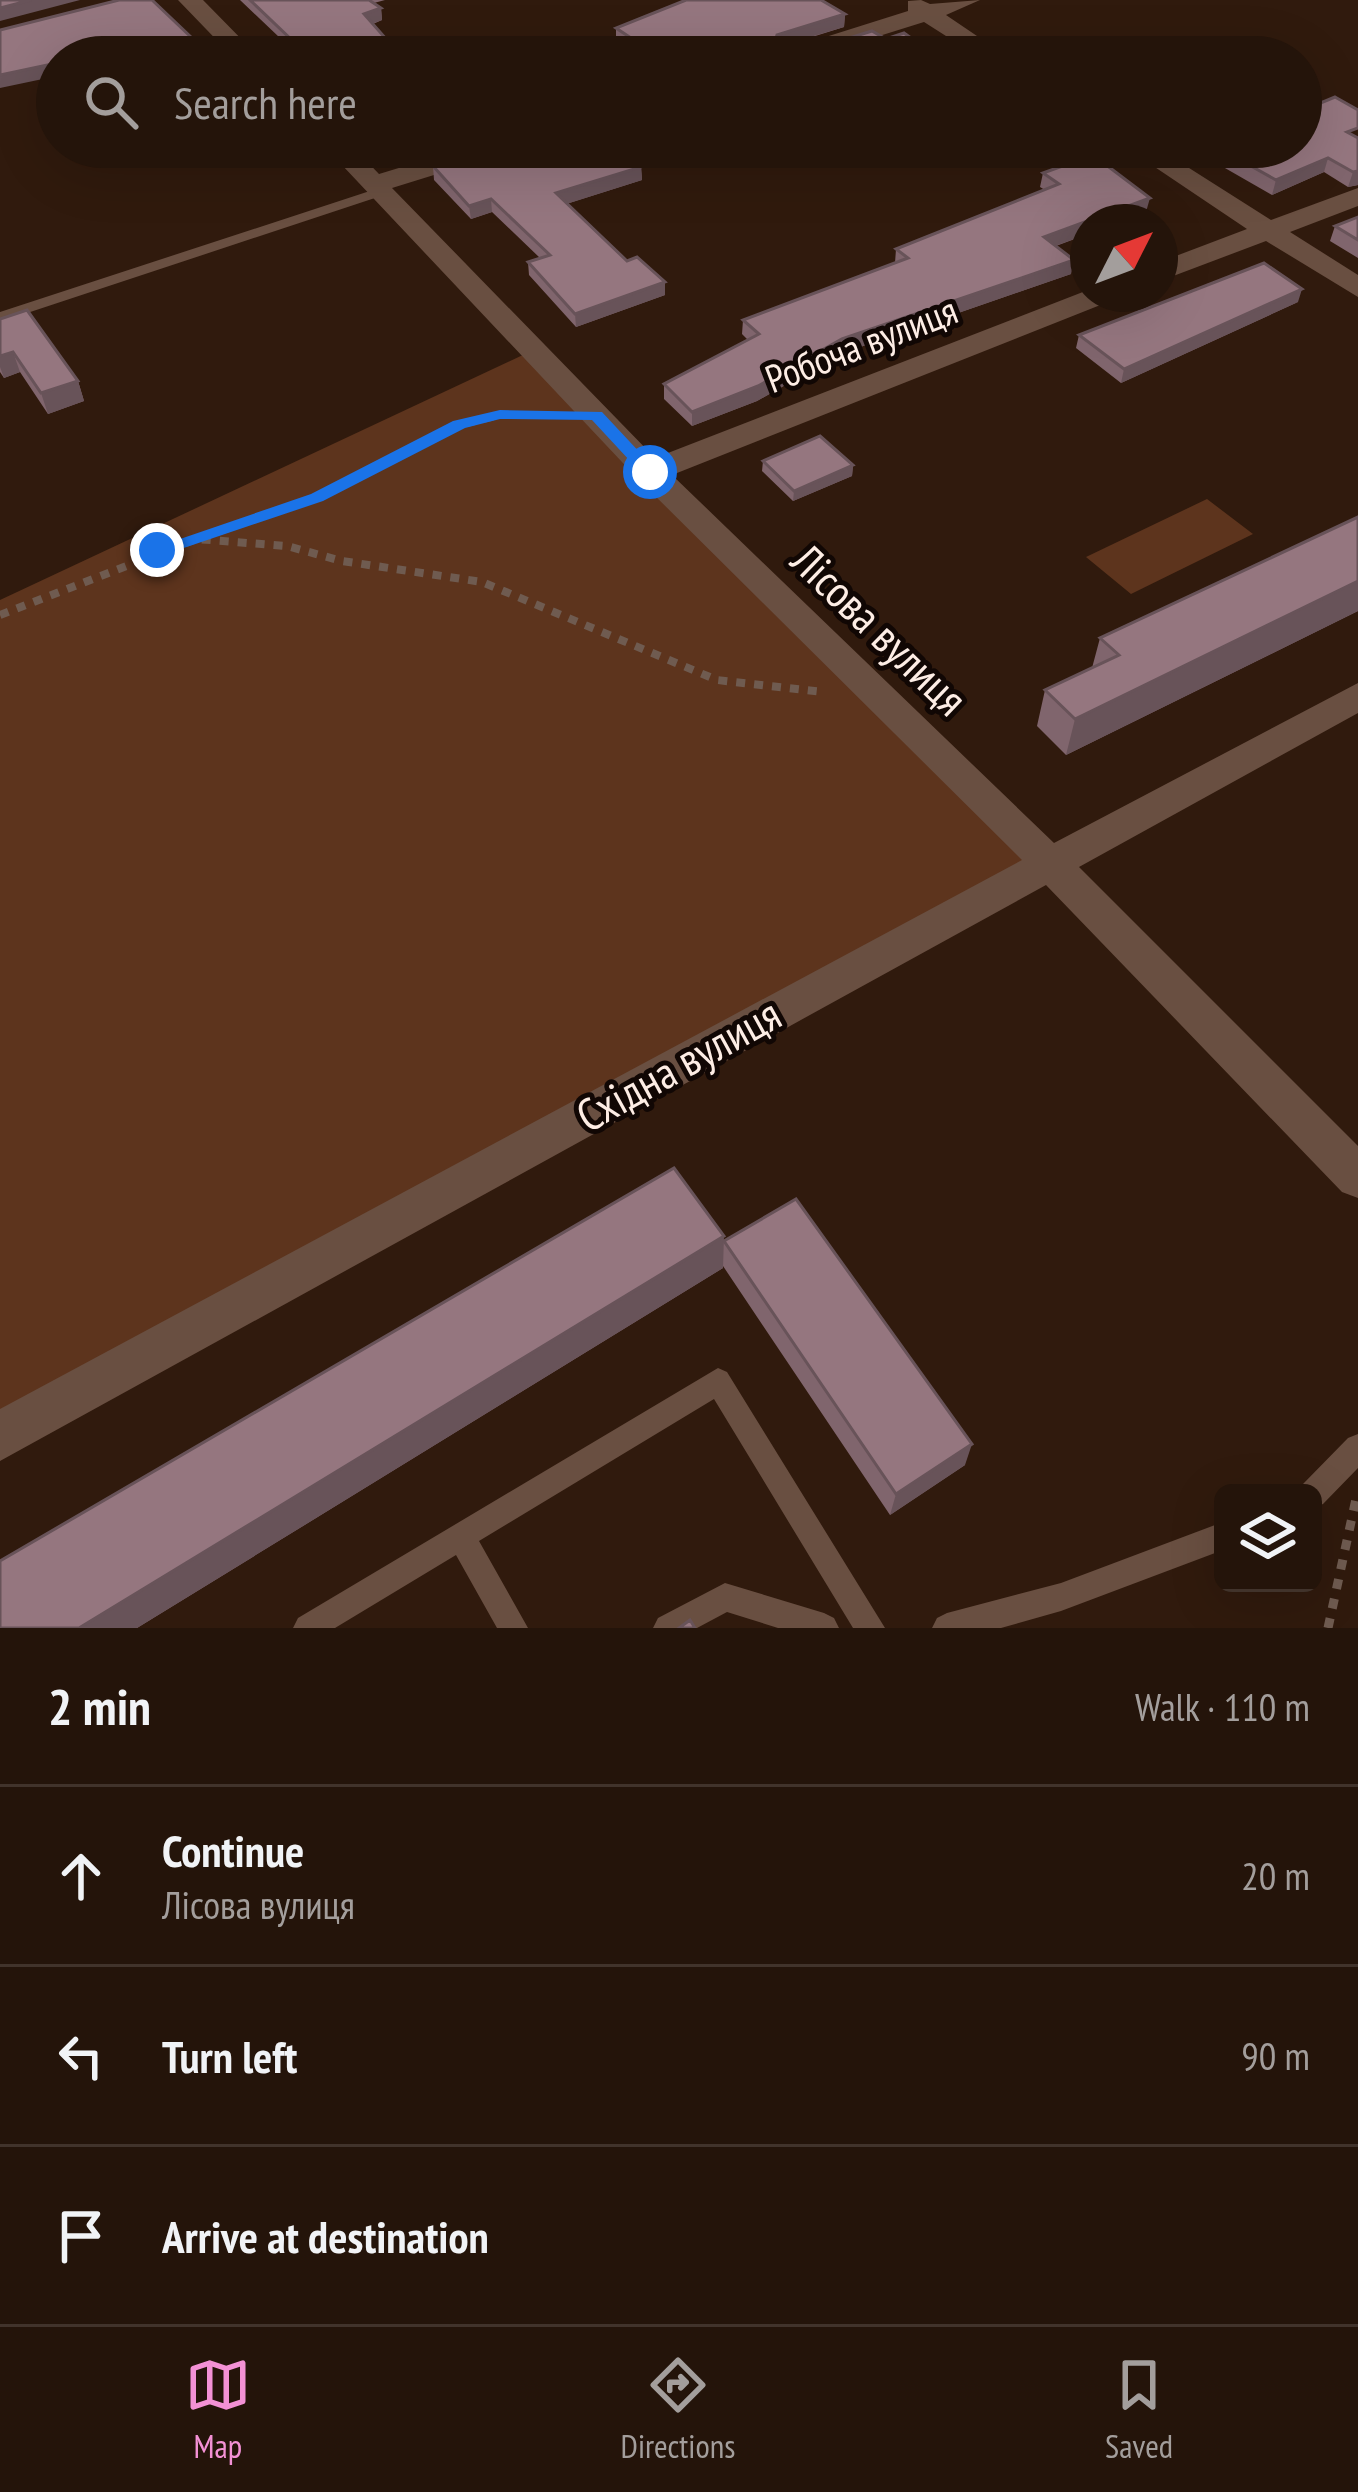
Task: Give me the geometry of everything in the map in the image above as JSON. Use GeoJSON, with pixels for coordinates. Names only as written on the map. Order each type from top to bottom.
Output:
{"type":"FeatureCollection","features":[{"type":"Feature","properties":{"kind":"street"},"geometry":{"type":"LineString","coordinates":[[190,0],[226,36]]}},
{"type":"Feature","properties":{"kind":"street"},"geometry":{"type":"LineString","coordinates":[[842,36],[917,7],[968,0]]}},
{"type":"Feature","properties":{"kind":"street"},"geometry":{"type":"LineString","coordinates":[[917,7],[963,36]]}},
{"type":"Feature","properties":{"kind":"street","name":"Лісова вулиця"},"geometry":{"type":"LineString","coordinates":[[359,168],[650,472],[1048,862],[1358,1178]]}},
{"type":"Feature","properties":{"kind":"street"},"geometry":{"type":"LineString","coordinates":[[379,188],[436,168]]}},
{"type":"Feature","properties":{"kind":"street"},"geometry":{"type":"LineString","coordinates":[[1171,168],[1358,288]]}},
{"type":"Feature","properties":{"kind":"street"},"geometry":{"type":"LineString","coordinates":[[1178,265],[1358,196]]}},
{"type":"Feature","properties":{"kind":"street","name":"Робоча вулиця"},"geometry":{"type":"LineString","coordinates":[[650,472],[1070,307]]}},
{"type":"Feature","properties":{"kind":"street","name":"Східна вулиця"},"geometry":{"type":"LineString","coordinates":[[0,1436],[1358,696]]}},
{"type":"Feature","properties":{"kind":"lane"},"geometry":{"type":"LineString","coordinates":[[0,317],[379,188]]}},
{"type":"Feature","properties":{"kind":"lane"},"geometry":{"type":"LineString","coordinates":[[308,1628],[718,1381],[870,1628]]}},
{"type":"Feature","properties":{"kind":"lane"},"geometry":{"type":"LineString","coordinates":[[1322,1485],[1358,1448]]}},
{"type":"Feature","properties":{"kind":"lane"},"geometry":{"type":"LineString","coordinates":[[461,1536],[512,1628]]}},
{"type":"Feature","properties":{"kind":"lane"},"geometry":{"type":"LineString","coordinates":[[947,1628],[1061,1597],[1214,1539]]}},
{"type":"Feature","properties":{"kind":"lane"},"geometry":{"type":"LineString","coordinates":[[668,1628],[725,1597],[824,1628]]}},
{"type":"Feature","properties":{"kind":"path"},"geometry":{"type":"LineString","coordinates":[[0,615],[157,550],[317,497],[459,425],[500,415],[596,416]]}},
{"type":"Feature","properties":{"kind":"path"},"geometry":{"type":"LineString","coordinates":[[196,539],[287,546],[342,561],[482,582],[717,680],[803,688],[887,703]]}},
{"type":"Feature","properties":{"kind":"path"},"geometry":{"type":"LineString","coordinates":[[1328,1628],[1358,1492]]}},
{"type":"Feature","properties":{"kind":"shaded area"},"geometry":{"type":"Polygon","coordinates":[[[525,354],[1024,861],[0,1436],[0,600],[525,354]]]}},
{"type":"Feature","properties":{"kind":"shaded area"},"geometry":{"type":"Polygon","coordinates":[[[1207,499],[1253,534],[1131,594],[1086,557],[1207,499]]]}},
{"type":"Feature","properties":{"kind":"building"},"geometry":{"type":"Polygon","coordinates":[[[0,0],[31,0],[0,8],[0,0]]]}},
{"type":"Feature","properties":{"kind":"building"},"geometry":{"type":"Polygon","coordinates":[[[119,0],[152,0],[190,36],[36,36],[36,67],[0,75],[0,30],[119,0]]]}},
{"type":"Feature","properties":{"kind":"building"},"geometry":{"type":"Polygon","coordinates":[[[250,0],[369,0],[381,8],[364,14],[383,36],[288,36],[250,0]]]}},
{"type":"Feature","properties":{"kind":"building"},"geometry":{"type":"Polygon","coordinates":[[[686,0],[821,0],[845,14],[777,36],[628,36],[616,28],[686,0]]]}},
{"type":"Feature","properties":{"kind":"building"},"geometry":{"type":"Polygon","coordinates":[[[1335,97],[1358,110],[1358,128],[1347,132],[1358,138],[1358,171],[1328,158],[1322,161],[1322,102],[1335,97]]]}},
{"type":"Feature","properties":{"kind":"building"},"geometry":{"type":"Polygon","coordinates":[[[435,168],[638,168],[556,193],[627,261],[637,257],[665,282],[575,314],[528,262],[550,255],[491,199],[469,206],[435,168]]]}},
{"type":"Feature","properties":{"kind":"building"},"geometry":{"type":"Polygon","coordinates":[[[1057,168],[1110,168],[1150,198],[1134,204],[1070,204],[1070,227],[1044,237],[1070,261],[842,339],[758,386],[692,412],[664,384],[759,334],[743,320],[908,258],[896,249],[1059,184],[1043,173],[1057,168]]]}},
{"type":"Feature","properties":{"kind":"building"},"geometry":{"type":"Polygon","coordinates":[[[1255,168],[1304,168],[1276,180],[1255,168]]]}},
{"type":"Feature","properties":{"kind":"building"},"geometry":{"type":"Polygon","coordinates":[[[1358,217],[1358,240],[1335,226],[1358,217]]]}},
{"type":"Feature","properties":{"kind":"building"},"geometry":{"type":"Polygon","coordinates":[[[1264,263],[1302,289],[1124,369],[1079,335],[1138,312],[1178,312],[1178,296],[1264,263]]]}},
{"type":"Feature","properties":{"kind":"building"},"geometry":{"type":"Polygon","coordinates":[[[27,310],[78,381],[41,393],[13,352],[0,356],[0,319],[27,310]]]}},
{"type":"Feature","properties":{"kind":"building"},"geometry":{"type":"Polygon","coordinates":[[[820,436],[853,465],[794,491],[763,461],[820,436]]]}},
{"type":"Feature","properties":{"kind":"building"},"geometry":{"type":"Polygon","coordinates":[[[1358,517],[1358,581],[1075,719],[1045,690],[1119,655],[1100,638],[1358,517]]]}},
{"type":"Feature","properties":{"kind":"building"},"geometry":{"type":"Polygon","coordinates":[[[674,1168],[724,1236],[79,1628],[0,1628],[0,1561],[674,1168]]]}},
{"type":"Feature","properties":{"kind":"building"},"geometry":{"type":"Polygon","coordinates":[[[796,1199],[972,1444],[896,1494],[724,1241],[796,1199]]]}},
{"type":"Feature","properties":{"kind":"route"},"geometry":{"type":"LineString","coordinates":[[157,550],[317,497],[459,425],[500,415],[596,416],[650,472]]}}]}
